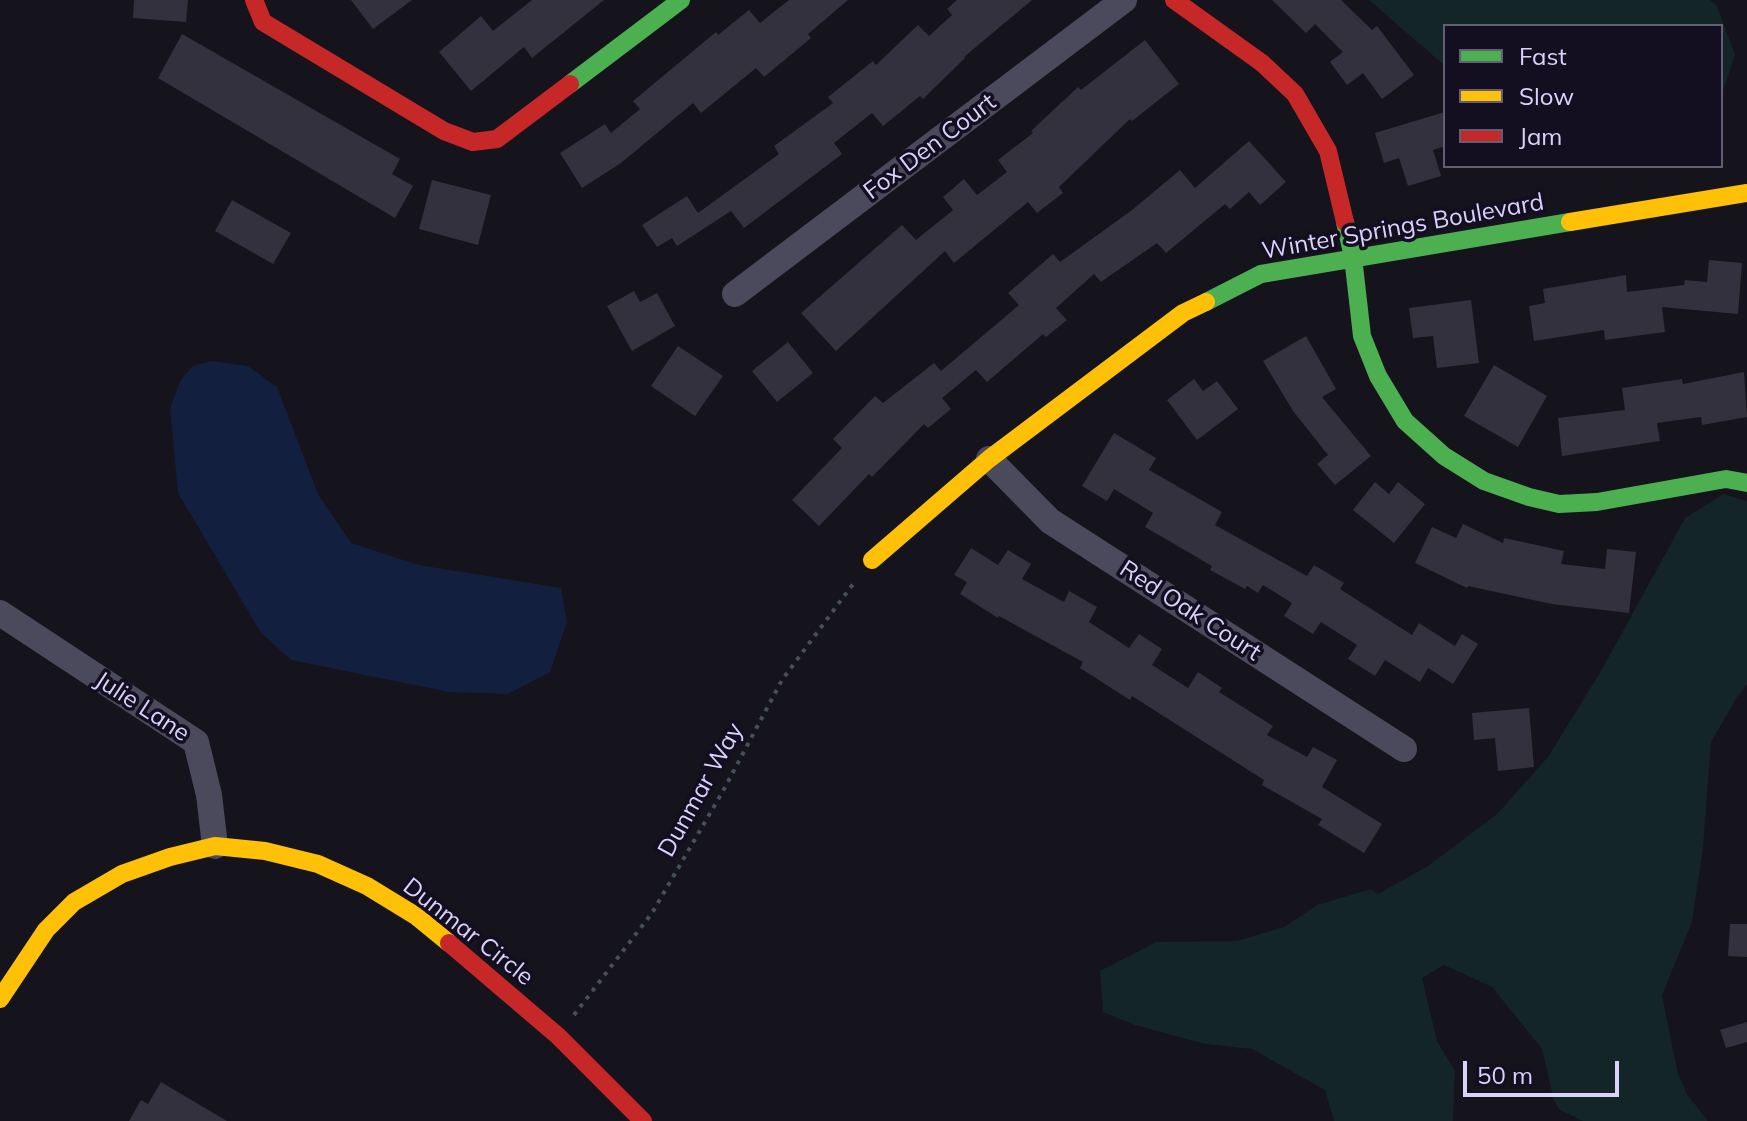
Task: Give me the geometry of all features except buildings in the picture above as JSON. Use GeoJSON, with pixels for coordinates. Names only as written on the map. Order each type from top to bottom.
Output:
{"type":"FeatureCollection","features":[{"type":"Feature","properties":{"kind":"street"},"geometry":{"type":"LineString","coordinates":[[254,0],[263,22],[444,131],[473,142],[497,139],[681,0]]}},
{"type":"Feature","properties":{"kind":"street","name":"Fox Den Court"},"geometry":{"type":"LineString","coordinates":[[735,294],[1124,0]]}},
{"type":"Feature","properties":{"kind":"street"},"geometry":{"type":"LineString","coordinates":[[1174,0],[1262,63],[1295,94],[1328,151],[1353,257],[1362,336],[1378,376],[1405,421],[1444,456],[1484,481],[1559,504],[1597,502],[1726,479],[1747,483]]}},
{"type":"Feature","properties":{"kind":"street","name":"Winter Springs Boulevard"},"geometry":{"type":"LineString","coordinates":[[872,560],[989,459],[1183,313],[1261,274],[1747,193]]}},
{"type":"Feature","properties":{"kind":"street","name":"Red Oak Court"},"geometry":{"type":"LineString","coordinates":[[989,459],[1050,521],[1404,749]]}},
{"type":"Feature","properties":{"kind":"street","name":"Julie Lane"},"geometry":{"type":"LineString","coordinates":[[0,613],[196,742],[209,795],[215,846]]}},
{"type":"Feature","properties":{"kind":"street","name":"Dunmar Circle"},"geometry":{"type":"LineString","coordinates":[[0,999],[39,938],[74,902],[122,874],[170,857],[215,846],[265,851],[318,864],[367,886],[416,916],[558,1036],[643,1121]]}},
{"type":"Feature","properties":{"kind":"path","name":"Dunmar Way"},"geometry":{"type":"LineString","coordinates":[[558,1036],[652,913],[723,791],[782,680],[872,560]]}},
{"type":"Feature","properties":{"kind":"shaded area"},"geometry":{"type":"Polygon","coordinates":[[[1369,0],[1710,0],[1717,6],[1735,55],[1723,91],[1723,24],[1443,24],[1443,64],[1369,0]]]}},
{"type":"Feature","properties":{"kind":"shaded area"},"geometry":{"type":"Polygon","coordinates":[[[1723,494],[1747,501],[1747,685],[1711,742],[1703,848],[1692,922],[1662,995],[1678,1074],[1687,1094],[1708,1121],[1583,1121],[1560,1110],[1554,1101],[1542,1049],[1492,987],[1444,965],[1422,978],[1437,1041],[1455,1071],[1453,1121],[1334,1121],[1325,1090],[1252,1049],[1205,1044],[1135,1025],[1103,1012],[1100,971],[1156,942],[1237,941],[1284,927],[1317,905],[1371,889],[1378,894],[1428,866],[1497,814],[1548,757],[1601,671],[1685,518],[1723,494]]]}},
{"type":"Feature","properties":{"kind":"water"},"geometry":{"type":"Polygon","coordinates":[[[211,361],[248,366],[277,387],[318,494],[351,543],[419,565],[561,588],[567,622],[550,672],[508,694],[449,692],[291,660],[261,633],[178,493],[170,408],[181,379],[193,366],[211,361]]]}},
{"type":"Feature","properties":{"kind":"traffic: fast"},"geometry":{"type":"LineString","coordinates":[[570,84],[681,0]]}},
{"type":"Feature","properties":{"kind":"traffic: fast"},"geometry":{"type":"LineString","coordinates":[[1345,222],[1353,257],[1362,336],[1378,376],[1405,421],[1444,456],[1484,481],[1559,504],[1597,502],[1726,479],[1747,483]]}},
{"type":"Feature","properties":{"kind":"traffic: fast"},"geometry":{"type":"LineString","coordinates":[[1206,302],[1261,274],[1570,222]]}},
{"type":"Feature","properties":{"kind":"traffic: slow"},"geometry":{"type":"LineString","coordinates":[[1570,222],[1747,193]]}},
{"type":"Feature","properties":{"kind":"traffic: slow"},"geometry":{"type":"LineString","coordinates":[[872,560],[989,459],[1183,313],[1206,302]]}},
{"type":"Feature","properties":{"kind":"traffic: slow"},"geometry":{"type":"LineString","coordinates":[[0,999],[46,930],[74,902],[122,874],[170,857],[215,846],[265,851],[318,864],[367,886],[416,916],[449,943]]}},
{"type":"Feature","properties":{"kind":"traffic: jam"},"geometry":{"type":"LineString","coordinates":[[254,0],[263,22],[444,131],[473,142],[497,139],[570,84]]}},
{"type":"Feature","properties":{"kind":"traffic: jam"},"geometry":{"type":"LineString","coordinates":[[1174,0],[1262,63],[1295,94],[1328,151],[1345,222]]}},
{"type":"Feature","properties":{"kind":"traffic: jam"},"geometry":{"type":"LineString","coordinates":[[449,943],[558,1036],[643,1121]]}}]}
